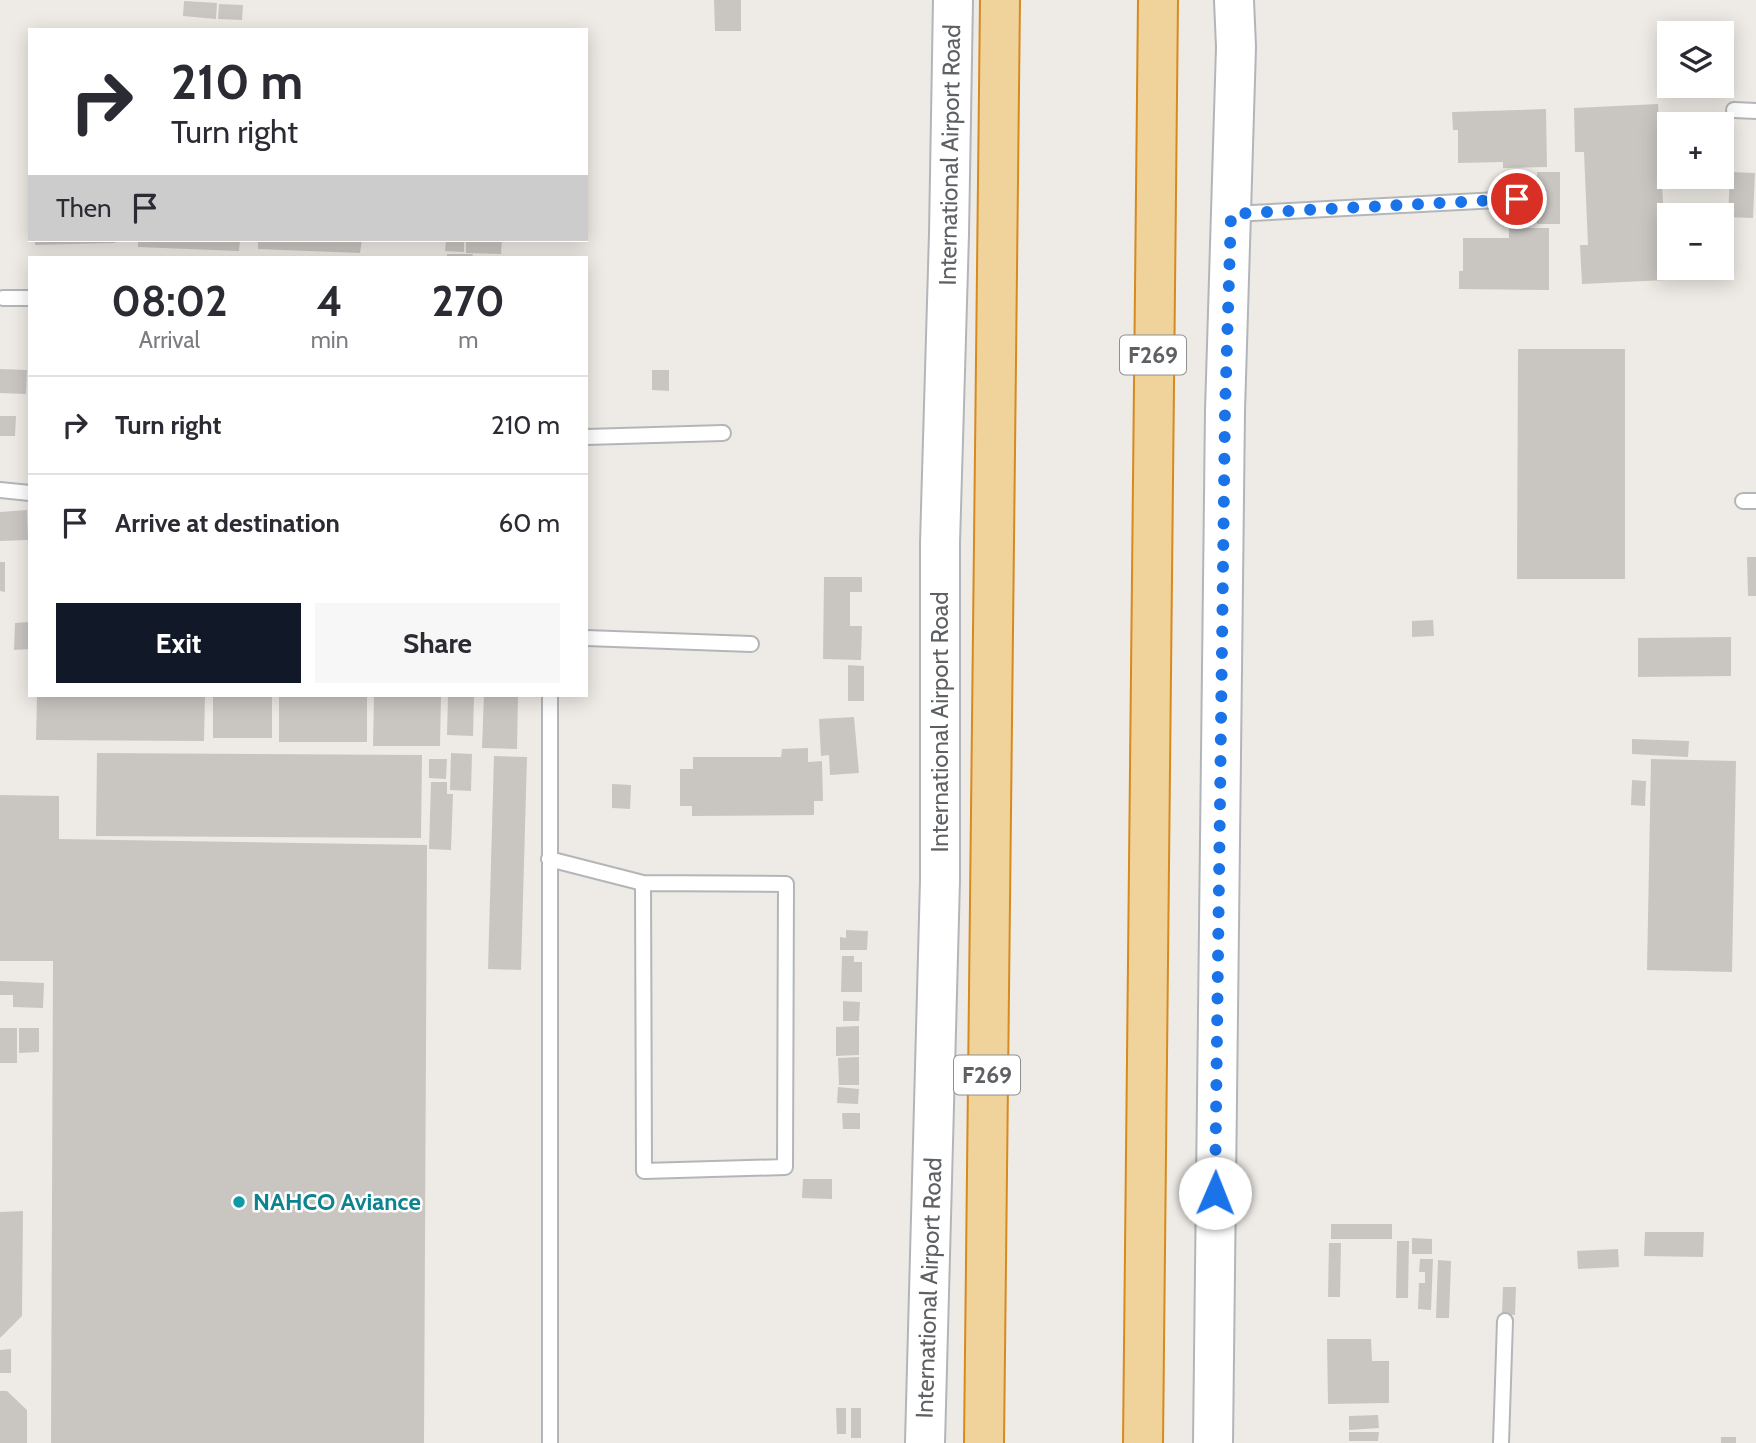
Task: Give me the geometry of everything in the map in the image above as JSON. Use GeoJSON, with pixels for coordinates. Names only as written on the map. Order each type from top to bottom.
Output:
{"type":"FeatureCollection","features":[{"type":"Feature","properties":{"kind":"highway","name":"International Airport Road"},"geometry":{"type":"LineString","coordinates":[[984,1443],[990,708],[1000,0]]}},
{"type":"Feature","properties":{"kind":"highway","name":"F269"},"geometry":{"type":"LineString","coordinates":[[1143,1443],[1158,0]]}},
{"type":"Feature","properties":{"kind":"main road","name":"International Airport Road"},"geometry":{"type":"LineString","coordinates":[[925,1443],[940,880],[940,543],[953,0]]}},
{"type":"Feature","properties":{"kind":"main road"},"geometry":{"type":"LineString","coordinates":[[1213,1443],[1220,720],[1225,411],[1236,47],[1234,0]]}},
{"type":"Feature","properties":{"kind":"lane"},"geometry":{"type":"LineString","coordinates":[[1734,110],[1756,111]]}},
{"type":"Feature","properties":{"kind":"lane"},"geometry":{"type":"LineString","coordinates":[[1231,214],[1517,199]]}},
{"type":"Feature","properties":{"kind":"lane"},"geometry":{"type":"LineString","coordinates":[[3,298],[28,299]]}},
{"type":"Feature","properties":{"kind":"lane"},"geometry":{"type":"LineString","coordinates":[[588,438],[723,433]]}},
{"type":"Feature","properties":{"kind":"lane"},"geometry":{"type":"LineString","coordinates":[[0,490],[28,494]]}},
{"type":"Feature","properties":{"kind":"lane"},"geometry":{"type":"LineString","coordinates":[[588,638],[751,644]]}},
{"type":"Feature","properties":{"kind":"lane"},"geometry":{"type":"LineString","coordinates":[[550,697],[551,1443]]}},
{"type":"Feature","properties":{"kind":"lane"},"geometry":{"type":"LineString","coordinates":[[549,859],[643,883],[786,884],[786,1167],[644,1171],[643,883]]}},
{"type":"Feature","properties":{"kind":"lane"},"geometry":{"type":"LineString","coordinates":[[1501,1443],[1505,1321]]}},
{"type":"Feature","properties":{"kind":"building"},"geometry":{"type":"Polygon","coordinates":[[[714,0],[741,0],[741,31],[715,31],[714,0]]]}},
{"type":"Feature","properties":{"kind":"building"},"geometry":{"type":"Polygon","coordinates":[[[184,1],[217,3],[216,19],[183,16],[184,1]]]}},
{"type":"Feature","properties":{"kind":"building"},"geometry":{"type":"Polygon","coordinates":[[[219,4],[243,5],[242,20],[218,19],[219,4]]]}},
{"type":"Feature","properties":{"kind":"building"},"geometry":{"type":"Polygon","coordinates":[[[1658,104],[1657,189],[1662,189],[1663,203],[1657,203],[1657,280],[1667,280],[1582,284],[1580,245],[1588,245],[1584,152],[1575,152],[1574,108],[1658,104]]]}},
{"type":"Feature","properties":{"kind":"building"},"geometry":{"type":"Polygon","coordinates":[[[1546,109],[1547,167],[1503,168],[1503,162],[1458,163],[1458,130],[1453,130],[1452,112],[1546,109]]]}},
{"type":"Feature","properties":{"kind":"building"},"geometry":{"type":"Polygon","coordinates":[[[1537,172],[1560,172],[1560,224],[1537,224],[1537,172]]]}},
{"type":"Feature","properties":{"kind":"building"},"geometry":{"type":"Polygon","coordinates":[[[1734,172],[1755,173],[1753,218],[1734,217],[1734,203],[1729,203],[1729,189],[1734,189],[1734,172]]]}},
{"type":"Feature","properties":{"kind":"building"},"geometry":{"type":"Polygon","coordinates":[[[1509,228],[1549,228],[1549,290],[1459,289],[1459,271],[1463,271],[1463,238],[1509,238],[1509,228]]]}},
{"type":"Feature","properties":{"kind":"building"},"geometry":{"type":"Polygon","coordinates":[[[35,242],[115,242],[115,243],[35,245],[35,242]]]}},
{"type":"Feature","properties":{"kind":"building"},"geometry":{"type":"Polygon","coordinates":[[[138,242],[240,242],[239,251],[138,247],[138,242]]]}},
{"type":"Feature","properties":{"kind":"building"},"geometry":{"type":"Polygon","coordinates":[[[258,242],[362,242],[360,253],[258,249],[258,242]]]}},
{"type":"Feature","properties":{"kind":"building"},"geometry":{"type":"Polygon","coordinates":[[[446,242],[464,242],[464,252],[445,251],[446,242]]]}},
{"type":"Feature","properties":{"kind":"building"},"geometry":{"type":"Polygon","coordinates":[[[466,242],[502,242],[501,254],[466,253],[466,242]]]}},
{"type":"Feature","properties":{"kind":"building"},"geometry":{"type":"Polygon","coordinates":[[[447,254],[473,254],[472,256],[447,254]]]}},
{"type":"Feature","properties":{"kind":"building"},"geometry":{"type":"Polygon","coordinates":[[[1518,349],[1625,349],[1625,579],[1517,579],[1518,349]]]}},
{"type":"Feature","properties":{"kind":"building"},"geometry":{"type":"Polygon","coordinates":[[[0,369],[27,370],[26,394],[0,393],[0,369]]]}},
{"type":"Feature","properties":{"kind":"building"},"geometry":{"type":"Polygon","coordinates":[[[652,370],[669,370],[669,391],[652,390],[652,370]]]}},
{"type":"Feature","properties":{"kind":"building"},"geometry":{"type":"Polygon","coordinates":[[[0,416],[16,416],[15,436],[0,436],[0,416]]]}},
{"type":"Feature","properties":{"kind":"building"},"geometry":{"type":"Polygon","coordinates":[[[27,510],[28,540],[0,541],[0,512],[27,510]]]}},
{"type":"Feature","properties":{"kind":"building"},"geometry":{"type":"Polygon","coordinates":[[[1747,557],[1756,557],[1756,596],[1748,596],[1747,557]]]}},
{"type":"Feature","properties":{"kind":"building"},"geometry":{"type":"Polygon","coordinates":[[[0,562],[5,562],[5,592],[0,591],[0,562]]]}},
{"type":"Feature","properties":{"kind":"building"},"geometry":{"type":"Polygon","coordinates":[[[824,577],[862,577],[862,592],[850,592],[850,626],[862,626],[861,660],[823,659],[824,577]]]}},
{"type":"Feature","properties":{"kind":"building"},"geometry":{"type":"Polygon","coordinates":[[[1433,620],[1434,636],[1412,637],[1412,621],[1433,620]]]}},
{"type":"Feature","properties":{"kind":"building"},"geometry":{"type":"Polygon","coordinates":[[[28,622],[28,649],[14,650],[15,623],[28,622]]]}},
{"type":"Feature","properties":{"kind":"building"},"geometry":{"type":"Polygon","coordinates":[[[1731,637],[1731,676],[1638,677],[1638,638],[1731,637]]]}},
{"type":"Feature","properties":{"kind":"building"},"geometry":{"type":"Polygon","coordinates":[[[848,665],[864,666],[864,701],[848,701],[848,665]]]}},
{"type":"Feature","properties":{"kind":"building"},"geometry":{"type":"Polygon","coordinates":[[[37,697],[205,697],[204,741],[36,740],[37,697]]]}},
{"type":"Feature","properties":{"kind":"building"},"geometry":{"type":"Polygon","coordinates":[[[213,697],[272,697],[272,738],[213,738],[213,697]]]}},
{"type":"Feature","properties":{"kind":"building"},"geometry":{"type":"Polygon","coordinates":[[[279,697],[367,697],[367,742],[279,742],[279,697]]]}},
{"type":"Feature","properties":{"kind":"building"},"geometry":{"type":"Polygon","coordinates":[[[374,697],[441,697],[440,746],[373,746],[374,697]]]}},
{"type":"Feature","properties":{"kind":"building"},"geometry":{"type":"Polygon","coordinates":[[[448,697],[474,697],[473,736],[447,735],[448,697]]]}},
{"type":"Feature","properties":{"kind":"building"},"geometry":{"type":"Polygon","coordinates":[[[484,697],[518,697],[517,749],[482,748],[484,697]]]}},
{"type":"Feature","properties":{"kind":"building"},"geometry":{"type":"Polygon","coordinates":[[[854,717],[859,773],[830,775],[829,755],[821,756],[819,719],[854,717]]]}},
{"type":"Feature","properties":{"kind":"building"},"geometry":{"type":"Polygon","coordinates":[[[1632,739],[1689,741],[1688,757],[1632,754],[1632,739]]]}},
{"type":"Feature","properties":{"kind":"building"},"geometry":{"type":"Polygon","coordinates":[[[808,748],[808,762],[822,761],[823,801],[814,801],[814,815],[692,816],[692,806],[680,806],[680,769],[693,769],[693,757],[781,757],[782,749],[808,748]]]}},
{"type":"Feature","properties":{"kind":"building"},"geometry":{"type":"Polygon","coordinates":[[[97,753],[422,755],[421,838],[96,836],[97,753]]]}},
{"type":"Feature","properties":{"kind":"building"},"geometry":{"type":"Polygon","coordinates":[[[451,753],[472,754],[471,791],[450,790],[451,753]]]}},
{"type":"Feature","properties":{"kind":"building"},"geometry":{"type":"Polygon","coordinates":[[[494,756],[527,757],[521,970],[488,969],[494,756]]]}},
{"type":"Feature","properties":{"kind":"building"},"geometry":{"type":"Polygon","coordinates":[[[429,759],[447,759],[446,779],[429,778],[429,759]]]}},
{"type":"Feature","properties":{"kind":"building"},"geometry":{"type":"Polygon","coordinates":[[[1651,759],[1736,761],[1732,972],[1647,970],[1651,759]]]}},
{"type":"Feature","properties":{"kind":"building"},"geometry":{"type":"Polygon","coordinates":[[[1632,780],[1646,781],[1645,806],[1631,805],[1632,780]]]}},
{"type":"Feature","properties":{"kind":"building"},"geometry":{"type":"Polygon","coordinates":[[[431,782],[447,782],[447,794],[453,794],[451,850],[429,849],[431,782]]]}},
{"type":"Feature","properties":{"kind":"building"},"geometry":{"type":"Polygon","coordinates":[[[612,784],[631,785],[630,809],[612,808],[612,784]]]}},
{"type":"Feature","properties":{"kind":"building","name":"NAHCO Aviance"},"geometry":{"type":"Polygon","coordinates":[[[0,795],[59,796],[59,839],[427,845],[424,1443],[51,1443],[53,961],[0,961],[0,795]]]}},
{"type":"Feature","properties":{"kind":"building"},"geometry":{"type":"Polygon","coordinates":[[[846,930],[868,931],[867,950],[840,950],[840,937],[846,938],[846,930]]]}},
{"type":"Feature","properties":{"kind":"building"},"geometry":{"type":"Polygon","coordinates":[[[842,956],[854,956],[854,962],[862,962],[862,992],[841,992],[842,956]]]}},
{"type":"Feature","properties":{"kind":"building"},"geometry":{"type":"Polygon","coordinates":[[[0,981],[44,983],[43,1008],[13,1007],[13,995],[0,995],[0,981]]]}},
{"type":"Feature","properties":{"kind":"building"},"geometry":{"type":"Polygon","coordinates":[[[843,1001],[860,1002],[859,1021],[843,1021],[843,1001]]]}},
{"type":"Feature","properties":{"kind":"building"},"geometry":{"type":"Polygon","coordinates":[[[859,1026],[859,1055],[836,1056],[836,1027],[859,1026]]]}},
{"type":"Feature","properties":{"kind":"building"},"geometry":{"type":"Polygon","coordinates":[[[0,1028],[17,1028],[17,1063],[0,1063],[0,1028]]]}},
{"type":"Feature","properties":{"kind":"building"},"geometry":{"type":"Polygon","coordinates":[[[19,1028],[39,1028],[39,1052],[19,1053],[19,1028]]]}},
{"type":"Feature","properties":{"kind":"building"},"geometry":{"type":"Polygon","coordinates":[[[859,1057],[859,1085],[839,1085],[838,1058],[859,1057]]]}},
{"type":"Feature","properties":{"kind":"building"},"geometry":{"type":"Polygon","coordinates":[[[838,1087],[859,1089],[858,1104],[837,1103],[838,1087]]]}},
{"type":"Feature","properties":{"kind":"building"},"geometry":{"type":"Polygon","coordinates":[[[842,1113],[860,1113],[860,1129],[843,1129],[842,1113]]]}},
{"type":"Feature","properties":{"kind":"building"},"geometry":{"type":"Polygon","coordinates":[[[803,1179],[832,1179],[832,1199],[802,1198],[803,1179]]]}},
{"type":"Feature","properties":{"kind":"building"},"geometry":{"type":"Polygon","coordinates":[[[23,1211],[22,1316],[0,1338],[0,1212],[23,1211]]]}},
{"type":"Feature","properties":{"kind":"building"},"geometry":{"type":"Polygon","coordinates":[[[1331,1224],[1392,1224],[1392,1239],[1331,1239],[1331,1224]]]}},
{"type":"Feature","properties":{"kind":"building"},"geometry":{"type":"Polygon","coordinates":[[[1645,1232],[1704,1232],[1703,1257],[1644,1256],[1645,1232]]]}},
{"type":"Feature","properties":{"kind":"building"},"geometry":{"type":"Polygon","coordinates":[[[1412,1238],[1432,1239],[1432,1254],[1412,1254],[1412,1238]]]}},
{"type":"Feature","properties":{"kind":"building"},"geometry":{"type":"Polygon","coordinates":[[[1397,1241],[1409,1241],[1408,1298],[1396,1298],[1397,1241]]]}},
{"type":"Feature","properties":{"kind":"building"},"geometry":{"type":"Polygon","coordinates":[[[1329,1243],[1341,1243],[1340,1297],[1328,1297],[1329,1243]]]}},
{"type":"Feature","properties":{"kind":"building"},"geometry":{"type":"Polygon","coordinates":[[[1618,1249],[1619,1267],[1578,1269],[1577,1251],[1618,1249]]]}},
{"type":"Feature","properties":{"kind":"building"},"geometry":{"type":"Polygon","coordinates":[[[1420,1259],[1433,1259],[1431,1310],[1418,1309],[1419,1283],[1425,1283],[1425,1272],[1419,1272],[1420,1259]]]}},
{"type":"Feature","properties":{"kind":"building"},"geometry":{"type":"Polygon","coordinates":[[[1438,1260],[1451,1261],[1449,1318],[1436,1318],[1438,1260]]]}},
{"type":"Feature","properties":{"kind":"building"},"geometry":{"type":"Polygon","coordinates":[[[1503,1287],[1516,1287],[1515,1315],[1502,1314],[1503,1287]]]}},
{"type":"Feature","properties":{"kind":"building"},"geometry":{"type":"Polygon","coordinates":[[[1327,1339],[1371,1339],[1372,1361],[1389,1361],[1389,1403],[1328,1404],[1327,1339]]]}},
{"type":"Feature","properties":{"kind":"building"},"geometry":{"type":"Polygon","coordinates":[[[11,1349],[11,1373],[0,1373],[0,1350],[11,1349]]]}},
{"type":"Feature","properties":{"kind":"building"},"geometry":{"type":"Polygon","coordinates":[[[0,1391],[7,1391],[27,1410],[27,1443],[0,1443],[0,1391]]]}},
{"type":"Feature","properties":{"kind":"building"},"geometry":{"type":"Polygon","coordinates":[[[836,1408],[846,1408],[846,1434],[837,1434],[836,1408]]]}},
{"type":"Feature","properties":{"kind":"building"},"geometry":{"type":"Polygon","coordinates":[[[851,1408],[861,1408],[861,1438],[851,1438],[851,1408]]]}},
{"type":"Feature","properties":{"kind":"building"},"geometry":{"type":"Polygon","coordinates":[[[1378,1415],[1379,1428],[1349,1430],[1349,1416],[1378,1415]]]}},
{"type":"Feature","properties":{"kind":"building"},"geometry":{"type":"Polygon","coordinates":[[[1349,1432],[1379,1432],[1378,1441],[1349,1441],[1349,1432]]]}},
{"type":"Feature","properties":{"kind":"building"},"geometry":{"type":"Polygon","coordinates":[[[1721,1437],[1736,1437],[1736,1443],[1721,1443],[1721,1437]]]}},
{"type":"Feature","properties":{"kind":"place","name":"NAHCO Aviance"},"geometry":{"type":"Point","coordinates":[239,1202]}},
{"type":"Feature","properties":{"kind":"route"},"geometry":{"type":"LineString","coordinates":[[1215,1193],[1225,411],[1231,214],[1517,199]]}}]}
